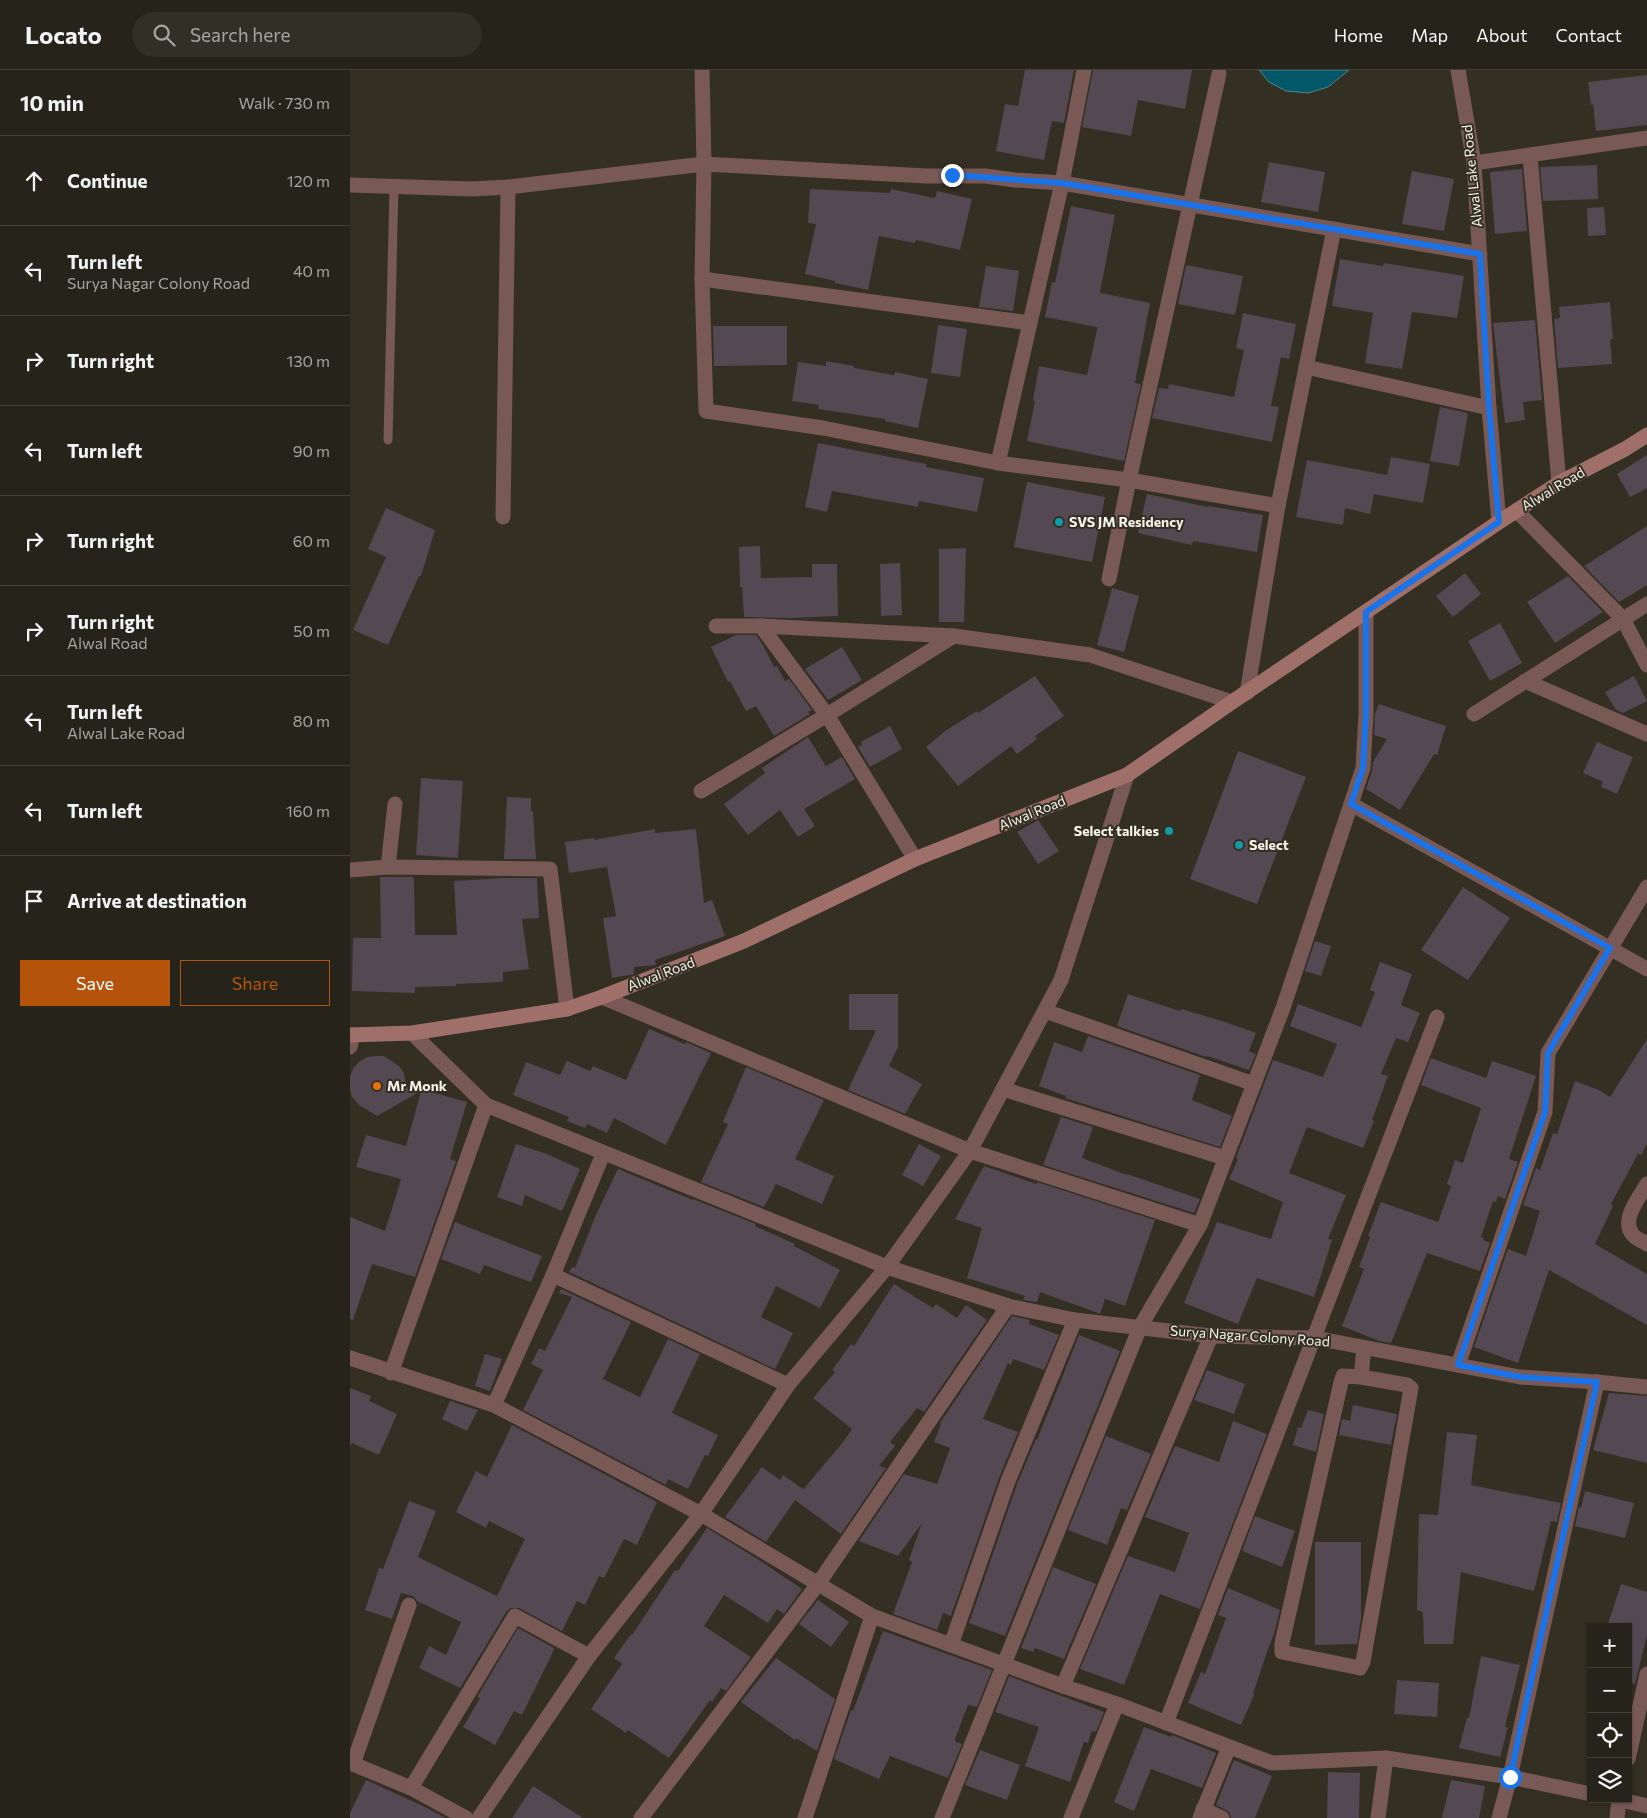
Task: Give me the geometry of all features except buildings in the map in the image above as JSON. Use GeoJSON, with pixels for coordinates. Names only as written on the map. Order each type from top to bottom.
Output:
{"type":"FeatureCollection","features":[{"type":"Feature","properties":{"kind":"main road","name":"Alwal Road"},"geometry":{"type":"LineString","coordinates":[[351,1039],[412,1033],[567,1009],[744,942],[915,859],[1127,775],[1499,522],[1559,483],[1647,435]]}},
{"type":"Feature","properties":{"kind":"street"},"geometry":{"type":"LineString","coordinates":[[702,70],[704,164],[702,279],[706,411],[823,428],[998,463],[1129,480],[1278,506]]}},
{"type":"Feature","properties":{"kind":"street"},"geometry":{"type":"LineString","coordinates":[[998,463],[1062,183],[1084,70]]}},
{"type":"Feature","properties":{"kind":"street","name":"Alwal Lake Road"},"geometry":{"type":"LineString","coordinates":[[1458,70],[1474,163],[1489,408],[1499,522]]}},
{"type":"Feature","properties":{"kind":"street"},"geometry":{"type":"LineString","coordinates":[[1109,579],[1129,480],[1219,74]]}},
{"type":"Feature","properties":{"kind":"street"},"geometry":{"type":"LineString","coordinates":[[1474,163],[1647,138]]}},
{"type":"Feature","properties":{"kind":"street"},"geometry":{"type":"LineString","coordinates":[[1530,156],[1559,483]]}},
{"type":"Feature","properties":{"kind":"street"},"geometry":{"type":"LineString","coordinates":[[350,185],[472,189],[508,187],[704,164],[926,176],[985,176],[1062,183],[1480,254]]}},
{"type":"Feature","properties":{"kind":"street"},"geometry":{"type":"LineString","coordinates":[[502,517],[508,187]]}},
{"type":"Feature","properties":{"kind":"street"},"geometry":{"type":"LineString","coordinates":[[1247,693],[1278,506],[1334,229]]}},
{"type":"Feature","properties":{"kind":"street"},"geometry":{"type":"LineString","coordinates":[[702,279],[1030,323]]}},
{"type":"Feature","properties":{"kind":"street"},"geometry":{"type":"LineString","coordinates":[[1306,367],[1489,408]]}},
{"type":"Feature","properties":{"kind":"street"},"geometry":{"type":"LineString","coordinates":[[1517,511],[1623,619],[1647,665]]}},
{"type":"Feature","properties":{"kind":"street"},"geometry":{"type":"LineString","coordinates":[[1474,714],[1647,604]]}},
{"type":"Feature","properties":{"kind":"street"},"geometry":{"type":"LineString","coordinates":[[942,1818],[1140,1327],[1200,1225],[1283,1008],[1363,768],[1366,714],[1366,612]]}},
{"type":"Feature","properties":{"kind":"street"},"geometry":{"type":"LineString","coordinates":[[716,626],[760,626],[954,636],[1090,654],[1232,702]]}},
{"type":"Feature","properties":{"kind":"street"},"geometry":{"type":"LineString","coordinates":[[760,626],[828,715],[915,859]]}},
{"type":"Feature","properties":{"kind":"street"},"geometry":{"type":"LineString","coordinates":[[701,791],[828,715],[954,636]]}},
{"type":"Feature","properties":{"kind":"street"},"geometry":{"type":"LineString","coordinates":[[1525,681],[1647,734]]}},
{"type":"Feature","properties":{"kind":"street"},"geometry":{"type":"LineString","coordinates":[[479,1818],[589,1656],[701,1514],[788,1386],[887,1267],[970,1151],[1061,980],[1127,775]]}},
{"type":"Feature","properties":{"kind":"street"},"geometry":{"type":"LineString","coordinates":[[388,867],[395,804]]}},
{"type":"Feature","properties":{"kind":"street"},"geometry":{"type":"LineString","coordinates":[[1351,804],[1647,969]]}},
{"type":"Feature","properties":{"kind":"street"},"geometry":{"type":"LineString","coordinates":[[350,870],[388,867],[550,869],[567,1009]]}},
{"type":"Feature","properties":{"kind":"street"},"geometry":{"type":"LineString","coordinates":[[1458,1365],[1545,1112],[1548,1053],[1647,887]]}},
{"type":"Feature","properties":{"kind":"street"},"geometry":{"type":"LineString","coordinates":[[602,997],[970,1151],[1200,1225]]}},
{"type":"Feature","properties":{"kind":"street"},"geometry":{"type":"LineString","coordinates":[[1046,1011],[1254,1084]]}},
{"type":"Feature","properties":{"kind":"street"},"geometry":{"type":"LineString","coordinates":[[1166,1723],[1437,1017]]}},
{"type":"Feature","properties":{"kind":"street"},"geometry":{"type":"LineString","coordinates":[[391,1373],[486,1105],[412,1033]]}},
{"type":"Feature","properties":{"kind":"street"},"geometry":{"type":"LineString","coordinates":[[1003,1089],[1225,1158]]}},
{"type":"Feature","properties":{"kind":"street","name":"Surya Nagar Colony Road"},"geometry":{"type":"LineString","coordinates":[[486,1105],[887,1267],[1008,1306],[1076,1320],[1211,1336],[1315,1338],[1520,1377],[1647,1387]]}},
{"type":"Feature","properties":{"kind":"street"},"geometry":{"type":"LineString","coordinates":[[494,1405],[553,1275],[604,1154]]}},
{"type":"Feature","properties":{"kind":"street"},"geometry":{"type":"LineString","coordinates":[[1647,1184],[1629,1215],[1628,1226],[1634,1236],[1647,1244]]}},
{"type":"Feature","properties":{"kind":"street"},"geometry":{"type":"LineString","coordinates":[[553,1275],[788,1386]]}},
{"type":"Feature","properties":{"kind":"street"},"geometry":{"type":"LineString","coordinates":[[641,1818],[818,1584],[1008,1306]]}},
{"type":"Feature","properties":{"kind":"street"},"geometry":{"type":"LineString","coordinates":[[951,1645],[1008,1481],[1076,1320]]}},
{"type":"Feature","properties":{"kind":"street"},"geometry":{"type":"LineString","coordinates":[[1063,1686],[1211,1336]]}},
{"type":"Feature","properties":{"kind":"street"},"geometry":{"type":"LineString","coordinates":[[1361,1377],[1364,1348]]}},
{"type":"Feature","properties":{"kind":"street"},"geometry":{"type":"LineString","coordinates":[[350,1358],[391,1373],[494,1405],[701,1514],[872,1616],[1117,1704],[1272,1763],[1386,1758],[1510,1777],[1587,1793]]}},
{"type":"Feature","properties":{"kind":"street"},"geometry":{"type":"LineString","coordinates":[[1343,1376],[1361,1377],[1407,1385],[1411,1388],[1363,1662],[1360,1668],[1282,1652],[1282,1644],[1343,1376]]}},
{"type":"Feature","properties":{"kind":"street"},"geometry":{"type":"LineString","coordinates":[[1499,1818],[1510,1777],[1597,1382]]}},
{"type":"Feature","properties":{"kind":"street"},"geometry":{"type":"LineString","coordinates":[[409,1604],[351,1768],[411,1788],[466,1818]]}},
{"type":"Feature","properties":{"kind":"street"},"geometry":{"type":"LineString","coordinates":[[411,1788],[515,1616],[589,1656]]}},
{"type":"Feature","properties":{"kind":"street"},"geometry":{"type":"LineString","coordinates":[[805,1818],[872,1616]]}},
{"type":"Feature","properties":{"kind":"street"},"geometry":{"type":"LineString","coordinates":[[1628,1758],[1647,1674]]}},
{"type":"Feature","properties":{"kind":"street"},"geometry":{"type":"LineString","coordinates":[[1072,1818],[1117,1704]]}},
{"type":"Feature","properties":{"kind":"street"},"geometry":{"type":"LineString","coordinates":[[1222,1818],[1202,1814],[1229,1747]]}},
{"type":"Feature","properties":{"kind":"street"},"geometry":{"type":"LineString","coordinates":[[1378,1818],[1386,1758]]}},
{"type":"Feature","properties":{"kind":"street"},"geometry":{"type":"LineString","coordinates":[[1632,1802],[1647,1806]]}},
{"type":"Feature","properties":{"kind":"street"},"geometry":{"type":"LineString","coordinates":[[1617,1818],[1618,1803]]}},
{"type":"Feature","properties":{"kind":"lane"},"geometry":{"type":"LineString","coordinates":[[388,440],[394,186]]}},
{"type":"Feature","properties":{"kind":"water"},"geometry":{"type":"Polygon","coordinates":[[[1259,70],[1349,70],[1328,87],[1308,93],[1286,91],[1269,82],[1259,70]]]}},
{"type":"Feature","properties":{"kind":"place","name":"SVS JM Residency"},"geometry":{"type":"Point","coordinates":[1059,522]}},
{"type":"Feature","properties":{"kind":"place","name":"Select talkies"},"geometry":{"type":"Point","coordinates":[1169,831]}},
{"type":"Feature","properties":{"kind":"place","name":"Select"},"geometry":{"type":"Point","coordinates":[1239,845]}},
{"type":"Feature","properties":{"kind":"place","name":"Mr Monk"},"geometry":{"type":"Point","coordinates":[377,1086]}},
{"type":"Feature","properties":{"kind":"route"},"geometry":{"type":"LineString","coordinates":[[952,175],[1062,183],[1480,254],[1489,408],[1499,522],[1366,612],[1366,714],[1363,768],[1351,804],[1610,948],[1548,1053],[1545,1112],[1458,1365],[1520,1377],[1597,1382],[1510,1777]]}}]}
